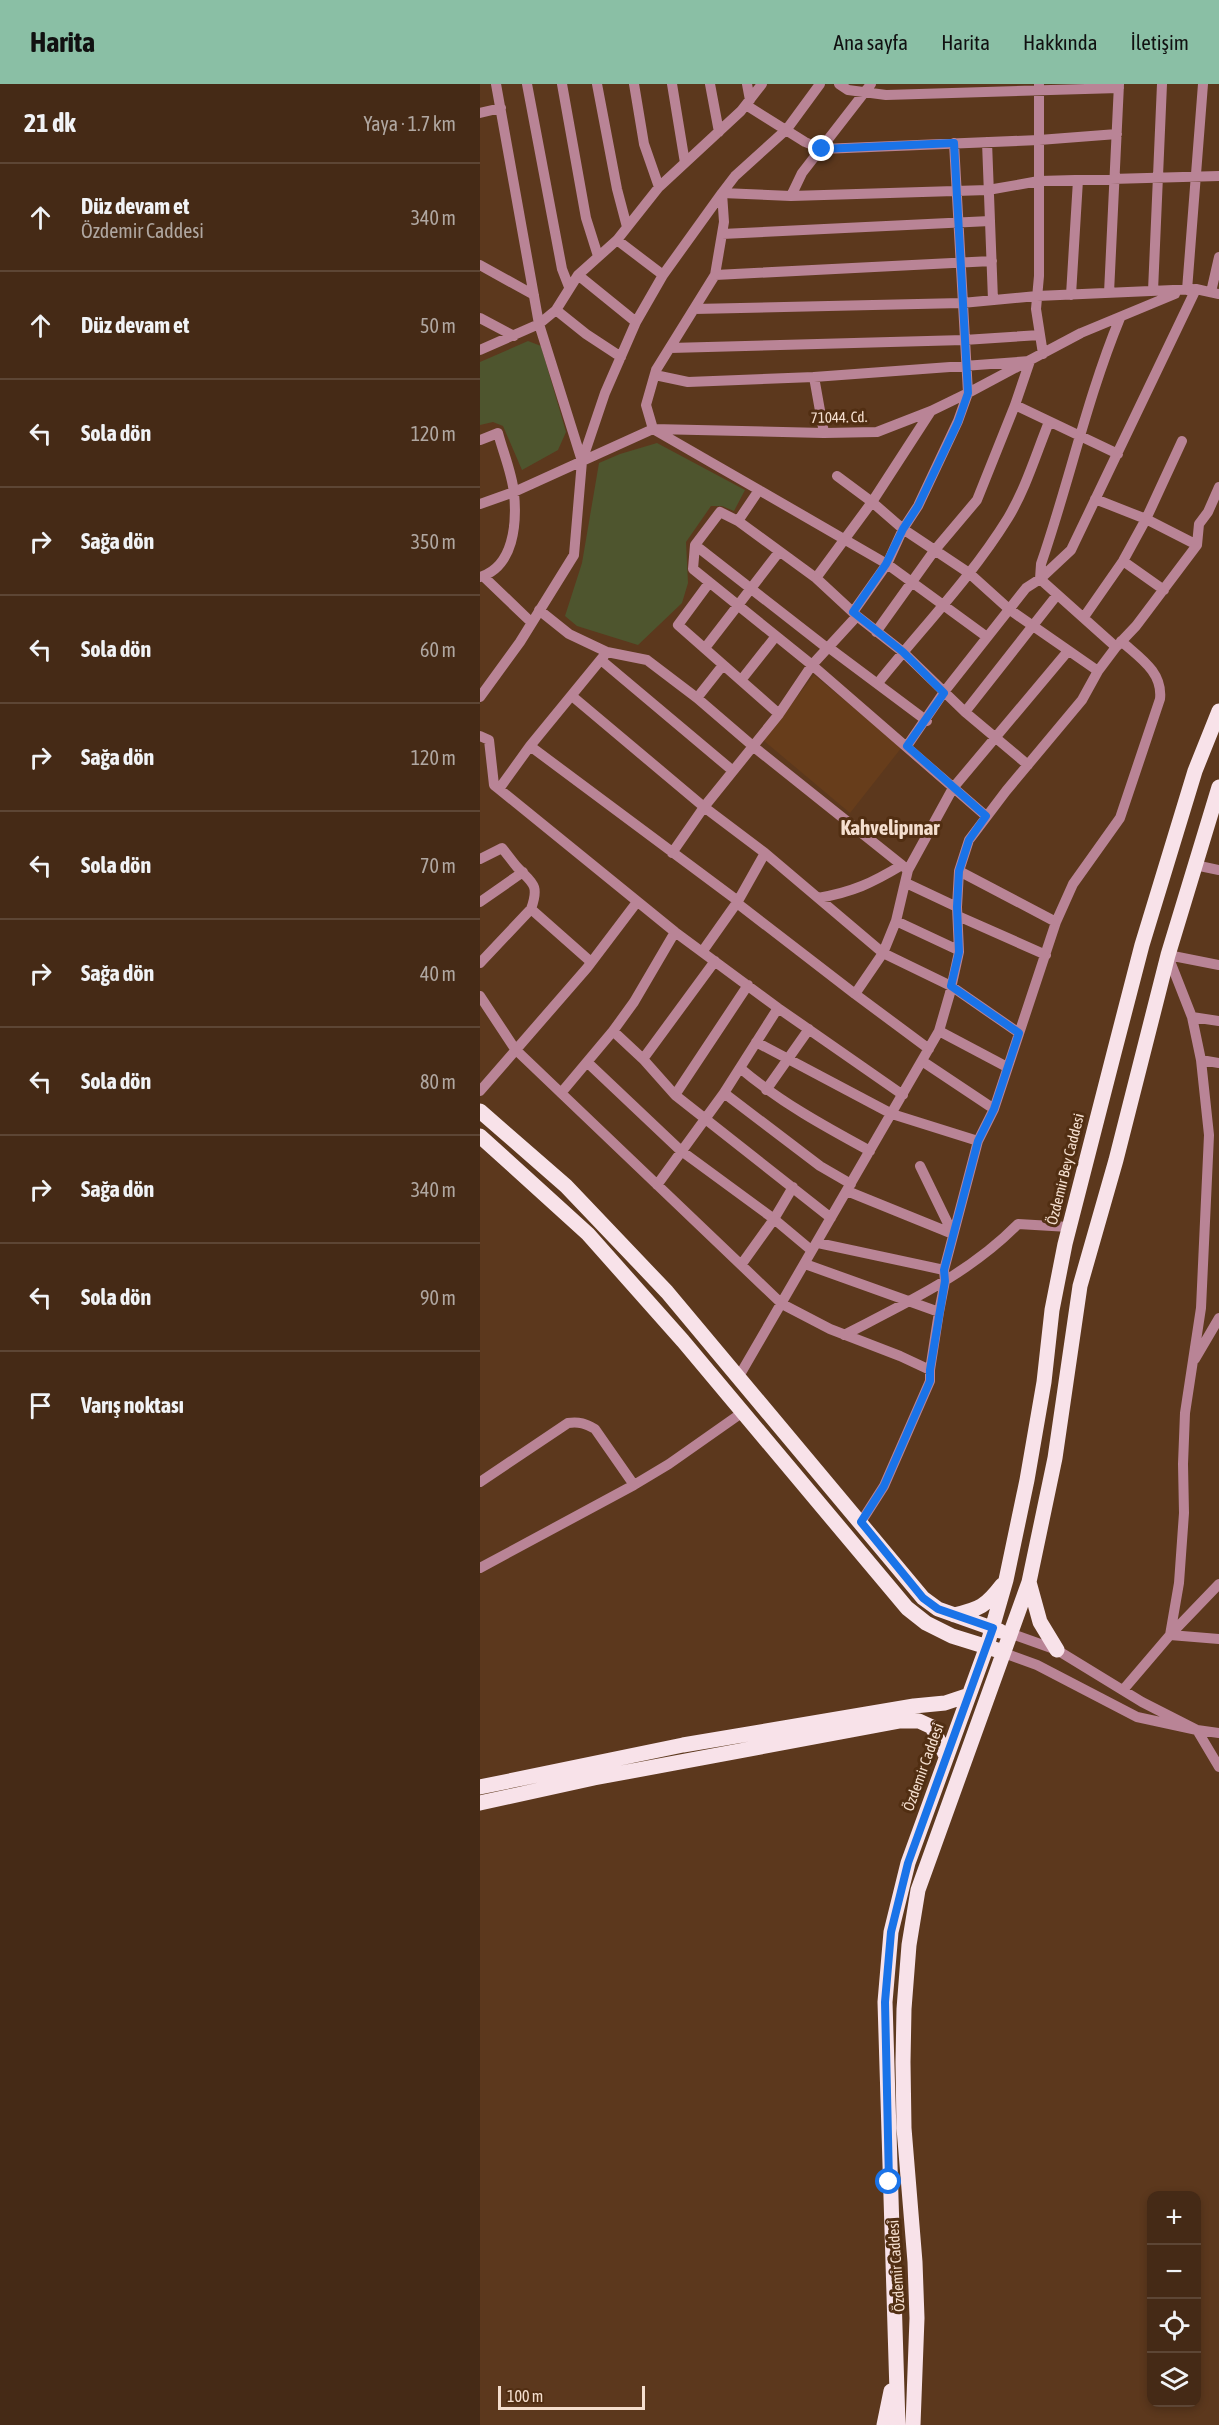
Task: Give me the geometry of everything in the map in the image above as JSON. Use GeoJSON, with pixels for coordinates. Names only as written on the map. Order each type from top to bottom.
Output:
{"type":"FeatureCollection","features":[{"type":"Feature","properties":{"kind":"main road","name":"Özdemir Bey Caddesi"},"geometry":{"type":"LineString","coordinates":[[987,1646],[1006,1580],[1029,1469],[1044,1382],[1052,1310],[1069,1227],[1142,945],[1195,771],[1219,711]]}},
{"type":"Feature","properties":{"kind":"main road","name":"Özdemir Caddesi"},"geometry":{"type":"LineString","coordinates":[[913,2425],[917,2366],[915,2262],[904,2128],[904,2009],[909,1945],[918,1890],[1029,1582],[1055,1458],[1080,1286],[1116,1160],[1168,955],[1219,787]]}},
{"type":"Feature","properties":{"kind":"main road"},"geometry":{"type":"LineString","coordinates":[[480,1111],[566,1186],[667,1292],[923,1598],[938,1609],[1012,1634]]}},
{"type":"Feature","properties":{"kind":"main road"},"geometry":{"type":"LineString","coordinates":[[480,1136],[588,1234],[743,1412],[907,1608],[926,1623],[952,1636],[1004,1653]]}},
{"type":"Feature","properties":{"kind":"main road"},"geometry":{"type":"LineString","coordinates":[[954,1615],[978,1610],[993,1597],[1006,1580]]}},
{"type":"Feature","properties":{"kind":"main road"},"geometry":{"type":"LineString","coordinates":[[1029,1582],[1040,1622],[1057,1650]]}},
{"type":"Feature","properties":{"kind":"main road","name":"Özdemir Caddesi"},"geometry":{"type":"LineString","coordinates":[[898,2425],[885,2002],[891,1932],[908,1863],[987,1646]]}},
{"type":"Feature","properties":{"kind":"main road"},"geometry":{"type":"LineString","coordinates":[[480,1787],[682,1745],[880,1711],[945,1703],[969,1695]]}},
{"type":"Feature","properties":{"kind":"main road"},"geometry":{"type":"LineString","coordinates":[[480,1803],[594,1778],[900,1721],[919,1721],[932,1727],[946,1756]]}},
{"type":"Feature","properties":{"kind":"main road"},"geometry":{"type":"LineString","coordinates":[[884,2425],[897,2349]]}},
{"type":"Feature","properties":{"kind":"main road"},"geometry":{"type":"LineString","coordinates":[[917,2366],[924,2425]]}},
{"type":"Feature","properties":{"kind":"street"},"geometry":{"type":"LineString","coordinates":[[496,84],[539,324],[582,461]]}},
{"type":"Feature","properties":{"kind":"street"},"geometry":{"type":"LineString","coordinates":[[527,84],[562,270],[569,287]]}},
{"type":"Feature","properties":{"kind":"street"},"geometry":{"type":"LineString","coordinates":[[562,84],[586,218],[598,256]]}},
{"type":"Feature","properties":{"kind":"street"},"geometry":{"type":"LineString","coordinates":[[597,84],[617,189],[627,226]]}},
{"type":"Feature","properties":{"kind":"street"},"geometry":{"type":"LineString","coordinates":[[634,84],[644,144],[658,187]]}},
{"type":"Feature","properties":{"kind":"street"},"geometry":{"type":"LineString","coordinates":[[672,84],[685,163]]}},
{"type":"Feature","properties":{"kind":"street"},"geometry":{"type":"LineString","coordinates":[[710,84],[718,132]]}},
{"type":"Feature","properties":{"kind":"street"},"geometry":{"type":"LineString","coordinates":[[747,84],[748,102]]}},
{"type":"Feature","properties":{"kind":"street"},"geometry":{"type":"LineString","coordinates":[[480,350],[539,324],[556,309],[578,275],[617,240],[658,187],[718,132],[748,102],[762,84]]}},
{"type":"Feature","properties":{"kind":"street"},"geometry":{"type":"LineString","coordinates":[[480,697],[532,623],[574,555],[582,461],[605,393],[636,322],[663,275],[735,176],[787,129],[820,84]]}},
{"type":"Feature","properties":{"kind":"street"},"geometry":{"type":"LineString","coordinates":[[839,84],[848,90],[864,94],[886,95],[1039,87],[1119,86],[1109,293]]}},
{"type":"Feature","properties":{"kind":"street"},"geometry":{"type":"LineString","coordinates":[[791,196],[802,173],[871,84]]}},
{"type":"Feature","properties":{"kind":"street"},"geometry":{"type":"LineString","coordinates":[[1153,291],[1162,84]]}},
{"type":"Feature","properties":{"kind":"street"},"geometry":{"type":"LineString","coordinates":[[907,746],[927,721],[944,693],[1026,588],[1040,579],[1071,550],[1118,454],[1191,290],[1203,84]]}},
{"type":"Feature","properties":{"kind":"street"},"geometry":{"type":"LineString","coordinates":[[1039,87],[1036,309],[1042,354]]}},
{"type":"Feature","properties":{"kind":"street"},"geometry":{"type":"LineString","coordinates":[[748,102],[805,142],[822,149],[1039,140],[1117,134]]}},
{"type":"Feature","properties":{"kind":"street"},"geometry":{"type":"LineString","coordinates":[[480,113],[501,108]]}},
{"type":"Feature","properties":{"kind":"street"},"geometry":{"type":"LineString","coordinates":[[987,142],[993,300]]}},
{"type":"Feature","properties":{"kind":"street"},"geometry":{"type":"LineString","coordinates":[[672,853],[704,807],[779,714],[812,665],[855,614],[918,506],[953,432],[968,393],[954,143]]}},
{"type":"Feature","properties":{"kind":"street"},"geometry":{"type":"LineString","coordinates":[[722,193],[791,196],[988,190],[1039,182],[1219,176]]}},
{"type":"Feature","properties":{"kind":"street"},"geometry":{"type":"LineString","coordinates":[[1071,295],[1078,180]]}},
{"type":"Feature","properties":{"kind":"street"},"geometry":{"type":"LineString","coordinates":[[722,193],[724,222],[715,275],[655,375],[646,405],[653,429],[886,564],[987,637]]}},
{"type":"Feature","properties":{"kind":"street"},"geometry":{"type":"LineString","coordinates":[[722,234],[990,222]]}},
{"type":"Feature","properties":{"kind":"street"},"geometry":{"type":"LineString","coordinates":[[617,240],[663,275]]}},
{"type":"Feature","properties":{"kind":"street"},"geometry":{"type":"LineString","coordinates":[[1215,293],[1219,257]]}},
{"type":"Feature","properties":{"kind":"street"},"geometry":{"type":"LineString","coordinates":[[715,275],[992,261]]}},
{"type":"Feature","properties":{"kind":"street"},"geometry":{"type":"LineString","coordinates":[[480,265],[534,295]]}},
{"type":"Feature","properties":{"kind":"street"},"geometry":{"type":"LineString","coordinates":[[578,275],[636,322]]}},
{"type":"Feature","properties":{"kind":"street"},"geometry":{"type":"LineString","coordinates":[[694,309],[962,303],[1037,296],[1191,290]]}},
{"type":"Feature","properties":{"kind":"street","name":"71044. Cd."},"geometry":{"type":"LineString","coordinates":[[480,504],[514,492],[653,429],[824,434],[877,432],[931,411],[1081,333],[1120,318],[1161,298],[1191,290],[1215,293]]}},
{"type":"Feature","properties":{"kind":"street"},"geometry":{"type":"LineString","coordinates":[[556,309],[586,334],[621,357]]}},
{"type":"Feature","properties":{"kind":"street"},"geometry":{"type":"LineString","coordinates":[[480,318],[514,336]]}},
{"type":"Feature","properties":{"kind":"street"},"geometry":{"type":"LineString","coordinates":[[1040,579],[1041,564],[1081,437],[1101,363],[1120,318]]}},
{"type":"Feature","properties":{"kind":"street"},"geometry":{"type":"LineString","coordinates":[[670,348],[964,340],[1040,335]]}},
{"type":"Feature","properties":{"kind":"street"},"geometry":{"type":"LineString","coordinates":[[655,375],[688,382],[814,377],[1030,361],[977,500],[934,551],[876,632]]}},
{"type":"Feature","properties":{"kind":"street"},"geometry":{"type":"LineString","coordinates":[[814,377],[824,434]]}},
{"type":"Feature","properties":{"kind":"street"},"geometry":{"type":"LineString","coordinates":[[1015,405],[1118,454]]}},
{"type":"Feature","properties":{"kind":"street"},"geometry":{"type":"LineString","coordinates":[[816,578],[843,538],[850,534],[931,411]]}},
{"type":"Feature","properties":{"kind":"street"},"geometry":{"type":"LineString","coordinates":[[878,683],[944,605],[1008,518],[1024,486],[1049,422]]}},
{"type":"Feature","properties":{"kind":"street"},"geometry":{"type":"LineString","coordinates":[[480,440],[498,433],[514,492],[513,531],[509,552],[498,569],[481,578],[532,623]]}},
{"type":"Feature","properties":{"kind":"street"},"geometry":{"type":"LineString","coordinates":[[1084,617],[1123,561],[1146,519],[1182,441]]}},
{"type":"Feature","properties":{"kind":"street"},"geometry":{"type":"LineString","coordinates":[[837,476],[903,529],[969,573],[1010,610],[1098,671]]}},
{"type":"Feature","properties":{"kind":"street"},"geometry":{"type":"LineString","coordinates":[[738,1378],[939,1031],[958,950],[959,871],[969,840],[986,816],[1082,700],[1098,671],[1164,590],[1197,545],[1199,524],[1208,512],[1219,487]]}},
{"type":"Feature","properties":{"kind":"street"},"geometry":{"type":"LineString","coordinates":[[738,520],[759,490]]}},
{"type":"Feature","properties":{"kind":"street"},"geometry":{"type":"LineString","coordinates":[[1095,499],[1146,519],[1197,545]]}},
{"type":"Feature","properties":{"kind":"street"},"geometry":{"type":"LineString","coordinates":[[986,816],[812,665],[693,569],[695,545],[720,512],[738,520],[816,578],[876,632],[903,652],[965,712],[1028,765]]}},
{"type":"Feature","properties":{"kind":"street"},"geometry":{"type":"LineString","coordinates":[[695,545],[927,721]]}},
{"type":"Feature","properties":{"kind":"street"},"geometry":{"type":"LineString","coordinates":[[705,648],[779,552]]}},
{"type":"Feature","properties":{"kind":"street"},"geometry":{"type":"LineString","coordinates":[[1123,561],[1164,590]]}},
{"type":"Feature","properties":{"kind":"street"},"geometry":{"type":"LineString","coordinates":[[861,1522],[884,1486],[930,1381],[944,1276],[978,1141],[994,1109],[1056,922],[1073,884],[1120,818],[1160,699],[1161,688],[1157,676],[1040,579]]}},
{"type":"Feature","properties":{"kind":"street"},"geometry":{"type":"LineString","coordinates":[[709,582],[678,625],[779,714]]}},
{"type":"Feature","properties":{"kind":"street"},"geometry":{"type":"LineString","coordinates":[[965,712],[1058,595]]}},
{"type":"Feature","properties":{"kind":"street"},"geometry":{"type":"LineString","coordinates":[[539,610],[569,634],[604,656],[733,771]]}},
{"type":"Feature","properties":{"kind":"street"},"geometry":{"type":"LineString","coordinates":[[742,680],[776,636]]}},
{"type":"Feature","properties":{"kind":"street"},"geometry":{"type":"LineString","coordinates":[[818,898],[847,893],[905,867],[953,788],[1068,651]]}},
{"type":"Feature","properties":{"kind":"street"},"geometry":{"type":"LineString","coordinates":[[499,789],[530,746],[604,656]]}},
{"type":"Feature","properties":{"kind":"street"},"geometry":{"type":"LineString","coordinates":[[604,656],[647,660],[905,867],[906,883],[896,921],[883,953],[855,994]]}},
{"type":"Feature","properties":{"kind":"street"},"geometry":{"type":"LineString","coordinates":[[697,698],[723,665]]}},
{"type":"Feature","properties":{"kind":"street"},"geometry":{"type":"LineString","coordinates":[[572,696],[704,807],[765,853],[883,953],[951,986],[1019,1033]]}},
{"type":"Feature","properties":{"kind":"street"},"geometry":{"type":"LineString","coordinates":[[480,736],[489,740],[494,785],[675,932],[778,1008],[903,1095]]}},
{"type":"Feature","properties":{"kind":"street"},"geometry":{"type":"LineString","coordinates":[[530,746],[928,1049]]}},
{"type":"Feature","properties":{"kind":"street"},"geometry":{"type":"LineString","coordinates":[[480,860],[502,848],[532,880],[535,897],[531,909],[480,963]]}},
{"type":"Feature","properties":{"kind":"street"},"geometry":{"type":"LineString","coordinates":[[702,952],[737,902],[765,853]]}},
{"type":"Feature","properties":{"kind":"street"},"geometry":{"type":"LineString","coordinates":[[1195,865],[1219,870]]}},
{"type":"Feature","properties":{"kind":"street"},"geometry":{"type":"LineString","coordinates":[[959,871],[1056,922]]}},
{"type":"Feature","properties":{"kind":"street"},"geometry":{"type":"LineString","coordinates":[[480,902],[523,872]]}},
{"type":"Feature","properties":{"kind":"street"},"geometry":{"type":"LineString","coordinates":[[906,883],[1046,955]]}},
{"type":"Feature","properties":{"kind":"street"},"geometry":{"type":"LineString","coordinates":[[480,1091],[591,962],[637,902]]}},
{"type":"Feature","properties":{"kind":"street"},"geometry":{"type":"LineString","coordinates":[[531,909],[591,962]]}},
{"type":"Feature","properties":{"kind":"street"},"geometry":{"type":"LineString","coordinates":[[896,921],[958,950]]}},
{"type":"Feature","properties":{"kind":"street"},"geometry":{"type":"LineString","coordinates":[[561,1093],[634,1002],[675,932]]}},
{"type":"Feature","properties":{"kind":"street"},"geometry":{"type":"LineString","coordinates":[[1168,955],[1219,964]]}},
{"type":"Feature","properties":{"kind":"street"},"geometry":{"type":"LineString","coordinates":[[1168,955],[1192,1017],[1202,1060],[1214,1136],[1201,1308],[1185,1413],[1184,1513],[1179,1583],[1170,1635]]}},
{"type":"Feature","properties":{"kind":"street"},"geometry":{"type":"LineString","coordinates":[[643,1059],[715,961]]}},
{"type":"Feature","properties":{"kind":"street"},"geometry":{"type":"LineString","coordinates":[[675,1095],[748,985]]}},
{"type":"Feature","properties":{"kind":"street"},"geometry":{"type":"LineString","coordinates":[[480,996],[515,1049],[782,1304],[844,1335],[930,1370]]}},
{"type":"Feature","properties":{"kind":"street"},"geometry":{"type":"LineString","coordinates":[[657,1185],[680,1150],[724,1093],[778,1008]]}},
{"type":"Feature","properties":{"kind":"street"},"geometry":{"type":"LineString","coordinates":[[1192,1017],[1219,1021]]}},
{"type":"Feature","properties":{"kind":"street"},"geometry":{"type":"LineString","coordinates":[[766,1090],[809,1029]]}},
{"type":"Feature","properties":{"kind":"street"},"geometry":{"type":"LineString","coordinates":[[613,1031],[643,1059],[675,1095],[831,1218]]}},
{"type":"Feature","properties":{"kind":"street"},"geometry":{"type":"LineString","coordinates":[[939,1031],[1007,1067]]}},
{"type":"Feature","properties":{"kind":"street"},"geometry":{"type":"LineString","coordinates":[[756,1042],[892,1114],[978,1141]]}},
{"type":"Feature","properties":{"kind":"street"},"geometry":{"type":"LineString","coordinates":[[1202,1060],[1219,1063]]}},
{"type":"Feature","properties":{"kind":"street"},"geometry":{"type":"LineString","coordinates":[[922,1061],[994,1109]]}},
{"type":"Feature","properties":{"kind":"street"},"geometry":{"type":"LineString","coordinates":[[587,1062],[680,1150],[814,1247],[944,1276]]}},
{"type":"Feature","properties":{"kind":"street"},"geometry":{"type":"LineString","coordinates":[[740,1068],[766,1090],[809,1118],[870,1151]]}},
{"type":"Feature","properties":{"kind":"street"},"geometry":{"type":"LineString","coordinates":[[724,1093],[750,1110],[849,1187],[953,1234]]}},
{"type":"Feature","properties":{"kind":"street"},"geometry":{"type":"LineString","coordinates":[[1207,1099],[1219,1100]]}},
{"type":"Feature","properties":{"kind":"street"},"geometry":{"type":"LineString","coordinates":[[920,1166],[953,1234]]}},
{"type":"Feature","properties":{"kind":"street"},"geometry":{"type":"LineString","coordinates":[[741,1265],[774,1219],[793,1187]]}},
{"type":"Feature","properties":{"kind":"street"},"geometry":{"type":"LineString","coordinates":[[844,1335],[909,1301],[944,1276],[994,1248],[1018,1224],[1069,1227]]}},
{"type":"Feature","properties":{"kind":"street"},"geometry":{"type":"LineString","coordinates":[[805,1264],[939,1312]]}},
{"type":"Feature","properties":{"kind":"street"},"geometry":{"type":"LineString","coordinates":[[1192,1365],[1219,1318]]}},
{"type":"Feature","properties":{"kind":"street"},"geometry":{"type":"LineString","coordinates":[[480,1568],[634,1485],[669,1464],[743,1412]]}},
{"type":"Feature","properties":{"kind":"street"},"geometry":{"type":"LineString","coordinates":[[480,1482],[568,1423],[576,1422],[595,1429],[634,1485]]}},
{"type":"Feature","properties":{"kind":"street"},"geometry":{"type":"LineString","coordinates":[[1123,1690],[1170,1635],[1219,1584]]}},
{"type":"Feature","properties":{"kind":"street"},"geometry":{"type":"LineString","coordinates":[[1012,1634],[1057,1650],[1123,1690],[1197,1730],[1219,1767]]}},
{"type":"Feature","properties":{"kind":"street"},"geometry":{"type":"LineString","coordinates":[[1170,1635],[1219,1639]]}},
{"type":"Feature","properties":{"kind":"street"},"geometry":{"type":"LineString","coordinates":[[1004,1653],[1048,1670],[1137,1717],[1219,1733]]}},
{"type":"Feature","properties":{"kind":"shaded area"},"geometry":{"type":"Polygon","coordinates":[[[814,675],[902,747],[850,813],[763,740],[814,675]]]}},
{"type":"Feature","properties":{"kind":"green space"},"geometry":{"type":"Polygon","coordinates":[[[528,341],[541,346],[566,432],[558,450],[522,470],[503,426],[493,422],[480,425],[480,362],[528,341]]]}},
{"type":"Feature","properties":{"kind":"green space"},"geometry":{"type":"Polygon","coordinates":[[[657,443],[745,490],[734,511],[722,506],[711,506],[686,542],[688,583],[682,603],[638,645],[577,626],[565,616],[582,563],[599,463],[657,443]]]}},
{"type":"Feature","properties":{"kind":"district","name":"Kahvelipınar"},"geometry":{"type":"Point","coordinates":[890,827]}},
{"type":"Feature","properties":{"kind":"route"},"geometry":{"type":"LineString","coordinates":[[822,149],[954,143],[968,393],[958,422],[918,506],[903,529],[872,588],[853,612],[903,652],[944,693],[927,721],[907,746],[986,816],[969,840],[959,871],[957,907],[959,952],[951,986],[1019,1033],[994,1109],[978,1141],[953,1234],[944,1270],[945,1281],[930,1381],[884,1486],[861,1522],[923,1598],[938,1609],[993,1628],[908,1863],[891,1932],[885,2002],[889,2182]]}}]}
